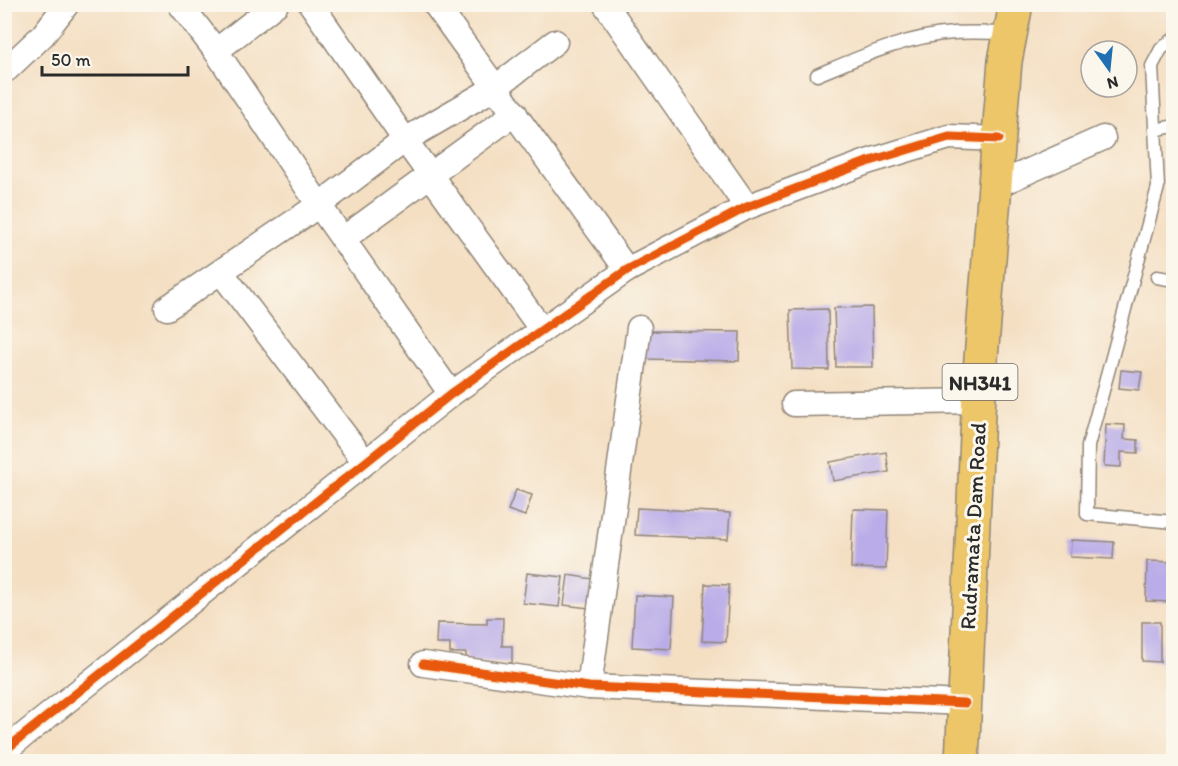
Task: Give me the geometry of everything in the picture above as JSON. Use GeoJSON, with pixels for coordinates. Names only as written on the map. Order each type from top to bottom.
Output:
{"type":"FeatureCollection","features":[{"type":"Feature","properties":{"kind":"highway","name":"Rudramata Dam Road"},"geometry":{"type":"LineString","coordinates":[[962,762],[979,401],[1005,61],[1013,19]]}},
{"type":"Feature","properties":{"kind":"street"},"geometry":{"type":"LineString","coordinates":[[7,69],[44,35],[67,4]]}},
{"type":"Feature","properties":{"kind":"street"},"geometry":{"type":"LineString","coordinates":[[180,4],[216,51],[451,394]]}},
{"type":"Feature","properties":{"kind":"street"},"geometry":{"type":"LineString","coordinates":[[216,51],[276,4]]}},
{"type":"Feature","properties":{"kind":"street"},"geometry":{"type":"LineString","coordinates":[[311,4],[405,140],[542,330]]}},
{"type":"Feature","properties":{"kind":"street"},"geometry":{"type":"LineString","coordinates":[[435,4],[627,270]]}},
{"type":"Feature","properties":{"kind":"street"},"geometry":{"type":"LineString","coordinates":[[605,4],[747,207]]}},
{"type":"Feature","properties":{"kind":"street"},"geometry":{"type":"LineString","coordinates":[[167,309],[320,204],[405,140],[495,87],[555,42]]}},
{"type":"Feature","properties":{"kind":"street"},"geometry":{"type":"LineString","coordinates":[[344,239],[515,113]]}},
{"type":"Feature","properties":{"kind":"street"},"geometry":{"type":"LineString","coordinates":[[4,751],[451,394],[627,270],[747,207],[867,162],[949,137],[999,139]]}},
{"type":"Feature","properties":{"kind":"street"},"geometry":{"type":"LineString","coordinates":[[995,186],[1103,138]]}},
{"type":"Feature","properties":{"kind":"street"},"geometry":{"type":"LineString","coordinates":[[220,272],[365,462]]}},
{"type":"Feature","properties":{"kind":"street"},"geometry":{"type":"LineString","coordinates":[[589,687],[639,328]]}},
{"type":"Feature","properties":{"kind":"street"},"geometry":{"type":"LineString","coordinates":[[795,404],[979,401]]}},
{"type":"Feature","properties":{"kind":"street"},"geometry":{"type":"LineString","coordinates":[[423,664],[589,687],[965,703]]}},
{"type":"Feature","properties":{"kind":"lane"},"geometry":{"type":"LineString","coordinates":[[817,75],[880,50],[914,40],[1013,19]]}},
{"type":"Feature","properties":{"kind":"lane"},"geometry":{"type":"LineString","coordinates":[[1173,39],[1161,49],[1152,66],[1158,187],[1088,446],[1087,514],[1173,522]]}},
{"type":"Feature","properties":{"kind":"lane"},"geometry":{"type":"LineString","coordinates":[[1155,130],[1173,126]]}},
{"type":"Feature","properties":{"kind":"lane"},"geometry":{"type":"LineString","coordinates":[[1157,277],[1173,280]]}},
{"type":"Feature","properties":{"kind":"building"},"geometry":{"type":"Polygon","coordinates":[[[872,307],[873,367],[836,367],[834,308],[872,307]]]}},
{"type":"Feature","properties":{"kind":"building"},"geometry":{"type":"Polygon","coordinates":[[[828,309],[829,370],[792,369],[790,310],[828,309]]]}},
{"type":"Feature","properties":{"kind":"building"},"geometry":{"type":"Polygon","coordinates":[[[645,331],[740,332],[739,361],[645,359],[645,331]]]}},
{"type":"Feature","properties":{"kind":"building"},"geometry":{"type":"Polygon","coordinates":[[[1121,370],[1142,372],[1139,390],[1119,388],[1121,370]]]}},
{"type":"Feature","properties":{"kind":"building"},"geometry":{"type":"Polygon","coordinates":[[[1106,424],[1125,425],[1124,439],[1138,440],[1138,453],[1121,452],[1121,467],[1104,466],[1106,424]]]}},
{"type":"Feature","properties":{"kind":"building"},"geometry":{"type":"Polygon","coordinates":[[[886,452],[889,472],[833,481],[830,462],[886,452]]]}},
{"type":"Feature","properties":{"kind":"building"},"geometry":{"type":"Polygon","coordinates":[[[516,490],[532,495],[525,516],[508,510],[516,490]]]}},
{"type":"Feature","properties":{"kind":"building"},"geometry":{"type":"Polygon","coordinates":[[[637,508],[730,513],[728,539],[635,535],[637,508]]]}},
{"type":"Feature","properties":{"kind":"building"},"geometry":{"type":"Polygon","coordinates":[[[853,509],[888,510],[886,569],[851,568],[853,509]]]}},
{"type":"Feature","properties":{"kind":"building"},"geometry":{"type":"Polygon","coordinates":[[[1071,540],[1114,542],[1113,559],[1070,557],[1071,540]]]}},
{"type":"Feature","properties":{"kind":"building"},"geometry":{"type":"Polygon","coordinates":[[[1147,561],[1174,562],[1174,602],[1146,601],[1147,561]]]}},
{"type":"Feature","properties":{"kind":"building"},"geometry":{"type":"Polygon","coordinates":[[[527,573],[563,577],[559,607],[523,603],[527,573]]]}},
{"type":"Feature","properties":{"kind":"building"},"geometry":{"type":"Polygon","coordinates":[[[568,575],[593,579],[589,608],[564,605],[568,575]]]}},
{"type":"Feature","properties":{"kind":"building"},"geometry":{"type":"Polygon","coordinates":[[[705,584],[729,585],[726,642],[702,641],[705,584]]]}},
{"type":"Feature","properties":{"kind":"building"},"geometry":{"type":"Polygon","coordinates":[[[635,595],[674,597],[671,649],[632,647],[635,595]]]}},
{"type":"Feature","properties":{"kind":"building"},"geometry":{"type":"Polygon","coordinates":[[[487,618],[503,618],[502,646],[512,646],[512,663],[466,662],[466,653],[450,653],[450,644],[436,644],[437,623],[487,624],[487,618]]]}},
{"type":"Feature","properties":{"kind":"building"},"geometry":{"type":"Polygon","coordinates":[[[1142,622],[1160,622],[1160,662],[1142,661],[1142,622]]]}},
{"type":"Feature","properties":{"kind":"cycle path"},"geometry":{"type":"LineString","coordinates":[[4,751],[451,394],[627,270],[747,207],[867,162],[949,137],[999,139]]}},
{"type":"Feature","properties":{"kind":"cycle path"},"geometry":{"type":"LineString","coordinates":[[423,664],[589,687],[965,703]]}}]}
